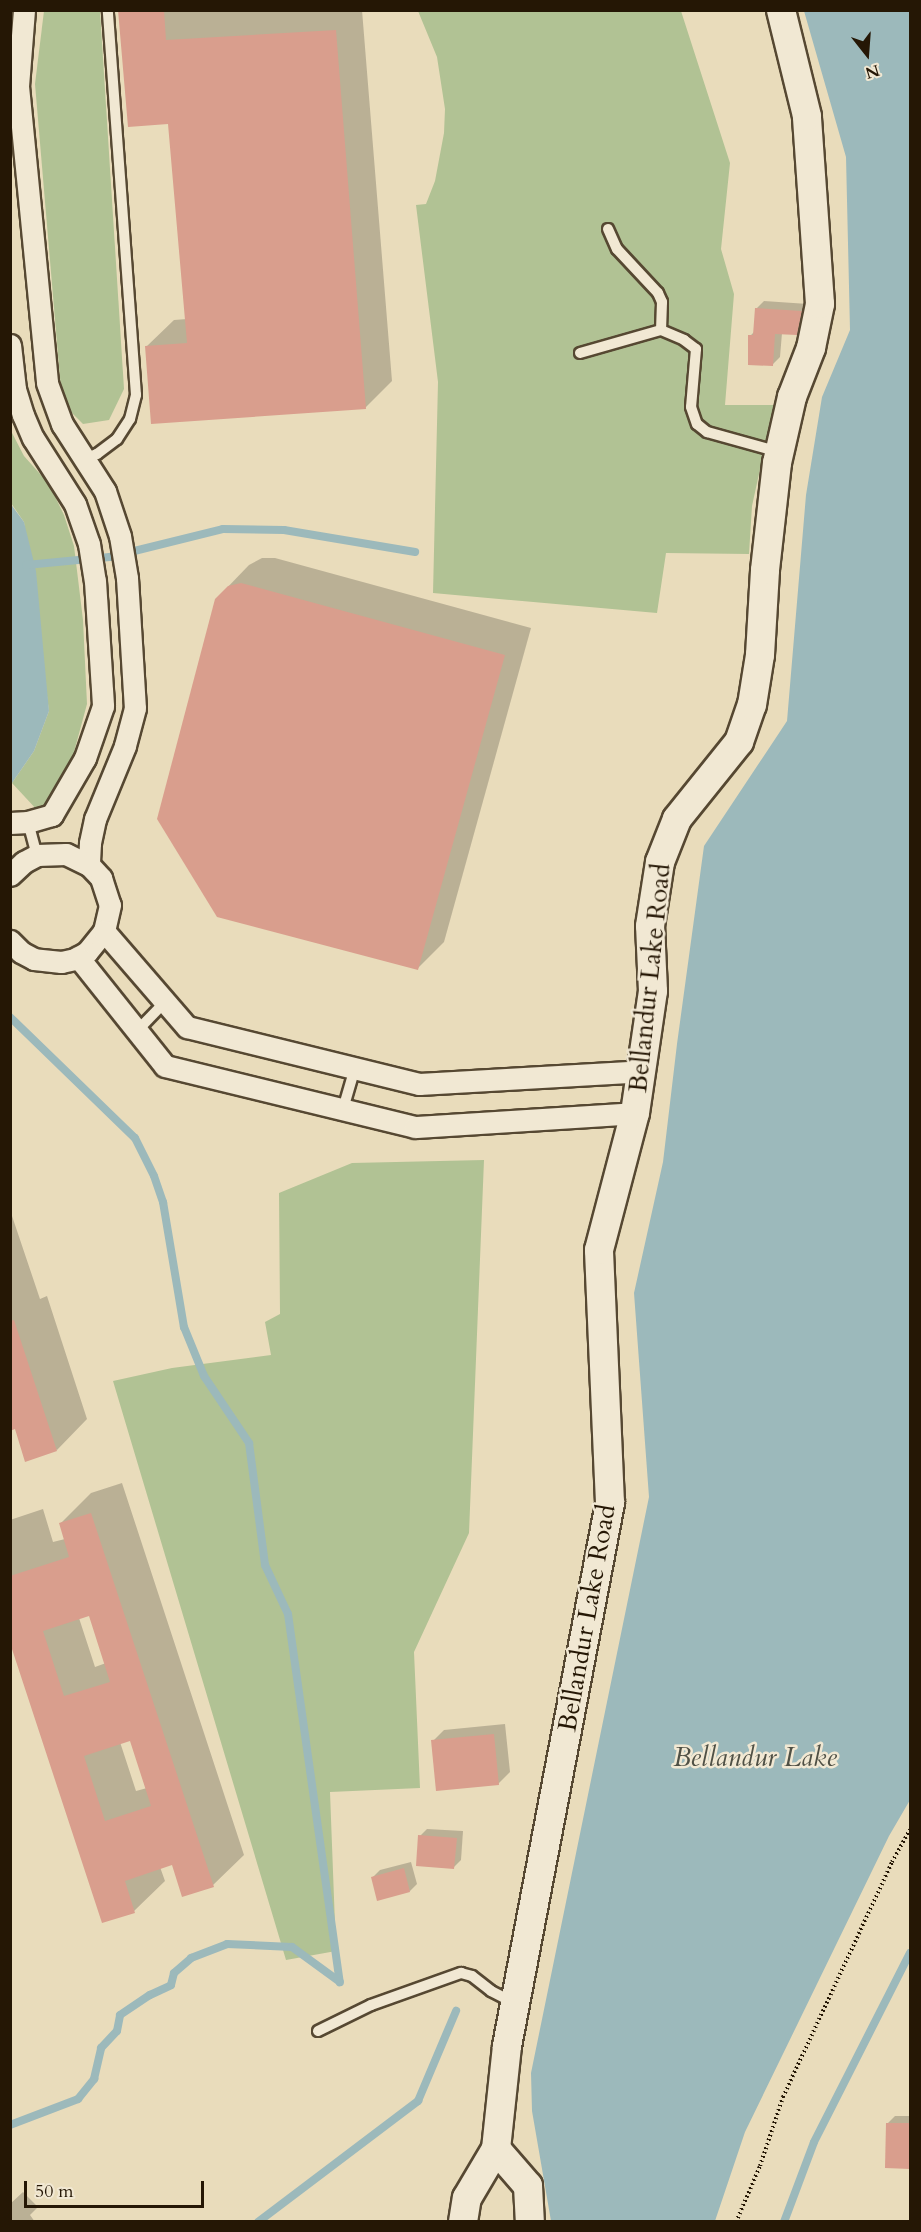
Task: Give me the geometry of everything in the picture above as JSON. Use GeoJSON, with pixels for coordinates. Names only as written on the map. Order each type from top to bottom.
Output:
{"type":"FeatureCollection","features":[{"type":"Feature","properties":{"kind":"street"},"geometry":{"type":"LineString","coordinates":[[24,10],[18,86],[47,383],[62,424],[105,491],[115,515],[125,556],[135,708],[125,746],[95,819],[90,843],[89,865]]}},
{"type":"Feature","properties":{"kind":"street","name":"Bellandur Lake Road"},"geometry":{"type":"LineString","coordinates":[[463,2222],[468,2198],[496,2149],[507,2046],[610,1503],[599,1250],[635,1113],[642,1071],[653,991],[650,926],[660,862],[677,819],[739,742],[752,705],[760,655],[765,570],[780,452],[792,397],[811,348],[820,304],[807,116],[782,10]]}},
{"type":"Feature","properties":{"kind":"street"},"geometry":{"type":"LineString","coordinates":[[10,345],[15,389],[23,415],[33,438],[75,504],[89,544],[95,580],[103,706],[94,735],[73,783],[52,815],[19,823]]}},
{"type":"Feature","properties":{"kind":"street"},"geometry":{"type":"LineString","coordinates":[[10,875],[24,862],[37,855],[66,854],[89,865],[101,878],[107,891],[109,912],[104,931],[97,943],[78,957],[62,962],[48,962],[21,952],[10,941]]}},
{"type":"Feature","properties":{"kind":"street"},"geometry":{"type":"LineString","coordinates":[[104,931],[187,1027],[419,1084],[642,1071]]}},
{"type":"Feature","properties":{"kind":"street"},"geometry":{"type":"LineString","coordinates":[[78,957],[165,1066],[415,1127],[635,1113]]}},
{"type":"Feature","properties":{"kind":"street"},"geometry":{"type":"LineString","coordinates":[[496,2149],[528,2186],[530,2222]]}},
{"type":"Feature","properties":{"kind":"lane"},"geometry":{"type":"LineString","coordinates":[[85,459],[102,451],[117,439],[130,419],[136,395],[108,10]]}},
{"type":"Feature","properties":{"kind":"lane"},"geometry":{"type":"LineString","coordinates":[[608,229],[617,249],[658,293],[662,302],[661,330]]}},
{"type":"Feature","properties":{"kind":"lane"},"geometry":{"type":"LineString","coordinates":[[580,353],[661,330],[684,340],[696,349],[691,407],[697,424],[707,432],[780,452]]}},
{"type":"Feature","properties":{"kind":"lane"},"geometry":{"type":"LineString","coordinates":[[19,823],[37,855]]}},
{"type":"Feature","properties":{"kind":"lane"},"geometry":{"type":"LineString","coordinates":[[137,1031],[165,1002]]}},
{"type":"Feature","properties":{"kind":"lane"},"geometry":{"type":"LineString","coordinates":[[343,1109],[356,1068]]}},
{"type":"Feature","properties":{"kind":"lane"},"geometry":{"type":"LineString","coordinates":[[318,2031],[370,2005],[461,1973],[472,1976],[491,1991],[515,2003]]}},
{"type":"Feature","properties":{"kind":"path"},"geometry":{"type":"LineString","coordinates":[[736,2222],[760,2166],[783,2097],[892,1862],[910,1830]]}},
{"type":"Feature","properties":{"kind":"green space"},"geometry":{"type":"Polygon","coordinates":[[[44,11],[100,11],[124,389],[109,420],[83,424],[67,408],[61,390],[35,84],[44,11]]]}},
{"type":"Feature","properties":{"kind":"green space"},"geometry":{"type":"Polygon","coordinates":[[[418,11],[681,11],[730,163],[721,249],[734,294],[725,405],[774,405],[752,506],[749,554],[666,553],[657,613],[433,593],[438,382],[416,205],[426,204],[435,181],[444,133],[445,109],[437,57],[418,11]]]}},
{"type":"Feature","properties":{"kind":"green space"},"geometry":{"type":"Polygon","coordinates":[[[10,429],[24,456],[49,484],[64,515],[74,546],[83,620],[87,704],[71,763],[48,803],[38,811],[12,783],[34,751],[49,711],[24,522],[11,503],[10,429]]]}},
{"type":"Feature","properties":{"kind":"green space"},"geometry":{"type":"Polygon","coordinates":[[[484,1160],[469,1533],[414,1652],[420,1788],[330,1792],[336,1951],[286,1960],[113,1381],[172,1368],[271,1355],[265,1322],[280,1314],[279,1193],[352,1163],[484,1160]]]}},
{"type":"Feature","properties":{"kind":"water","name":"Bellandur Lake"},"geometry":{"type":"Polygon","coordinates":[[[804,11],[910,11],[910,1800],[889,1836],[745,2132],[715,2221],[551,2221],[532,2111],[531,2073],[649,1497],[634,1293],[663,1162],[704,846],[787,721],[806,495],[822,397],[850,330],[846,157],[804,11]]]}},
{"type":"Feature","properties":{"kind":"water"},"geometry":{"type":"Polygon","coordinates":[[[10,503],[24,522],[36,571],[49,711],[34,751],[12,783],[10,503]]]}},
{"type":"Feature","properties":{"kind":"building"},"geometry":{"type":"Polygon","coordinates":[[[118,10],[164,10],[166,40],[336,30],[366,409],[151,424],[145,346],[187,343],[168,124],[128,127],[118,10]]]}},
{"type":"Feature","properties":{"kind":"building"},"geometry":{"type":"Polygon","coordinates":[[[755,308],[802,311],[797,335],[775,334],[773,366],[748,365],[748,335],[753,335],[755,308]]]}},
{"type":"Feature","properties":{"kind":"building"},"geometry":{"type":"Polygon","coordinates":[[[241,583],[505,655],[418,970],[217,917],[157,819],[215,599],[228,586],[241,583]]]}},
{"type":"Feature","properties":{"kind":"building"},"geometry":{"type":"Polygon","coordinates":[[[14,1320],[57,1451],[25,1462],[15,1429],[10,1431],[10,1321],[14,1320]]]}},
{"type":"Feature","properties":{"kind":"building"},"geometry":{"type":"Polygon","coordinates":[[[91,1513],[214,1887],[182,1897],[172,1865],[125,1881],[135,1913],[102,1923],[10,1643],[10,1576],[69,1557],[59,1523],[91,1513]],[[89,1616],[43,1631],[64,1696],[110,1682],[89,1616]],[[130,1741],[84,1756],[105,1821],[151,1806],[130,1741]]]}},
{"type":"Feature","properties":{"kind":"building"},"geometry":{"type":"Polygon","coordinates":[[[494,1734],[499,1785],[436,1791],[431,1740],[494,1734]]]}},
{"type":"Feature","properties":{"kind":"building"},"geometry":{"type":"Polygon","coordinates":[[[418,1835],[457,1838],[454,1869],[416,1866],[418,1835]]]}},
{"type":"Feature","properties":{"kind":"building"},"geometry":{"type":"Polygon","coordinates":[[[404,1868],[410,1892],[377,1901],[371,1877],[404,1868]]]}},
{"type":"Feature","properties":{"kind":"building"},"geometry":{"type":"Polygon","coordinates":[[[886,2123],[910,2123],[910,2169],[885,2168],[886,2123]]]}},
{"type":"Feature","properties":{"kind":"waterway"},"geometry":{"type":"LineString","coordinates":[[26,565],[110,557],[223,529],[284,530],[415,552]]}},
{"type":"Feature","properties":{"kind":"waterway"},"geometry":{"type":"LineString","coordinates":[[10,1017],[135,1138],[154,1176],[163,1202],[184,1327],[204,1376],[249,1443],[265,1565],[288,1614],[340,1982]]}},
{"type":"Feature","properties":{"kind":"waterway"},"geometry":{"type":"LineString","coordinates":[[10,2125],[78,2099],[94,2079],[101,2048],[117,2031],[120,2015],[150,1995],[171,1985],[174,1973],[191,1958],[227,1944],[292,1947],[340,1982]]}},
{"type":"Feature","properties":{"kind":"waterway"},"geometry":{"type":"LineString","coordinates":[[784,2222],[814,2142],[910,1953]]}},
{"type":"Feature","properties":{"kind":"waterway"},"geometry":{"type":"LineString","coordinates":[[258,2222],[418,2101],[456,2011]]}}]}
